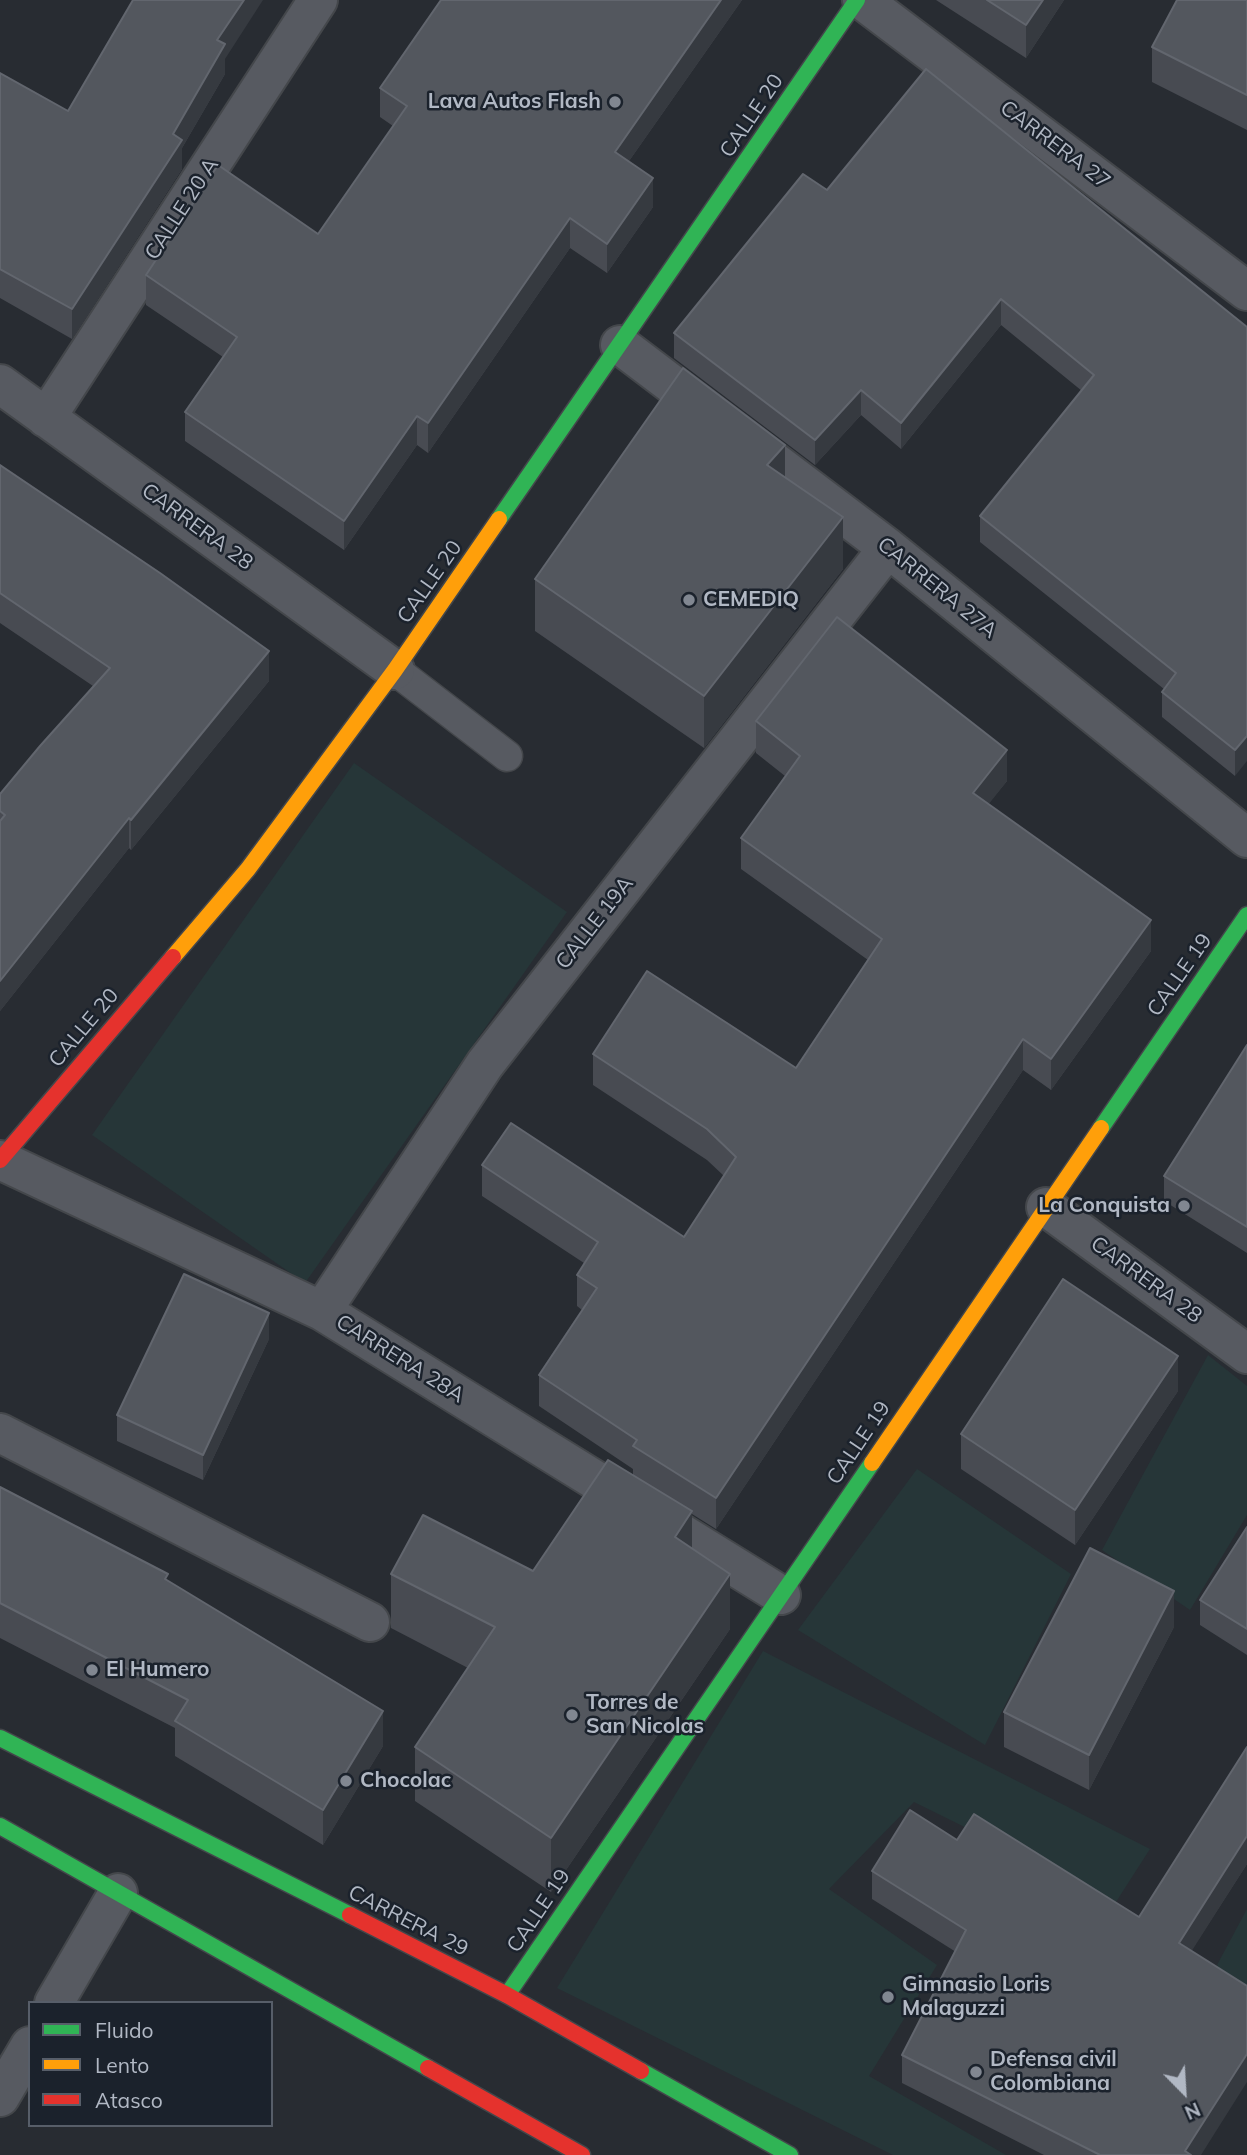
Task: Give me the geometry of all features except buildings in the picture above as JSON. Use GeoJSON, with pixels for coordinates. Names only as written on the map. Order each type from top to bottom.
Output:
{"type":"FeatureCollection","features":[{"type":"Feature","properties":{"kind":"street","name":"CALLE 20 A"},"geometry":{"type":"LineString","coordinates":[[46,418],[318,0]]}},
{"type":"Feature","properties":{"kind":"street","name":"CALLE 20"},"geometry":{"type":"LineString","coordinates":[[0,1160],[248,869],[395,670],[857,0]]}},
{"type":"Feature","properties":{"kind":"street","name":"CARRERA 27"},"geometry":{"type":"LineString","coordinates":[[862,0],[1247,291]]}},
{"type":"Feature","properties":{"kind":"street","name":"CARRERA 27A"},"geometry":{"type":"LineString","coordinates":[[620,345],[888,548],[1247,838]]}},
{"type":"Feature","properties":{"kind":"street","name":"CARRERA 28"},"geometry":{"type":"LineString","coordinates":[[0,383],[395,670]]}},
{"type":"Feature","properties":{"kind":"street","name":"CALLE 19A"},"geometry":{"type":"LineString","coordinates":[[322,1311],[485,1064],[888,548]]}},
{"type":"Feature","properties":{"kind":"street","name":"CALLE 19"},"geometry":{"type":"LineString","coordinates":[[507,1995],[1247,915]]}},
{"type":"Feature","properties":{"kind":"street","name":"CARRERA 28A"},"geometry":{"type":"LineString","coordinates":[[0,1160],[322,1311],[781,1595]]}},
{"type":"Feature","properties":{"kind":"street","name":"CARRERA 28"},"geometry":{"type":"LineString","coordinates":[[1046,1207],[1247,1354]]}},
{"type":"Feature","properties":{"kind":"street"},"geometry":{"type":"LineString","coordinates":[[0,1433],[370,1622]]}},
{"type":"Feature","properties":{"kind":"street","name":"CARRERA 29"},"geometry":{"type":"LineString","coordinates":[[0,1738],[507,1995],[790,2155]]}},
{"type":"Feature","properties":{"kind":"street"},"geometry":{"type":"LineString","coordinates":[[0,1826],[582,2155]]}},
{"type":"Feature","properties":{"kind":"street"},"geometry":{"type":"LineString","coordinates":[[55,2001],[118,1893]]}},
{"type":"Feature","properties":{"kind":"street"},"geometry":{"type":"LineString","coordinates":[[0,2097],[28,2049]]}},
{"type":"Feature","properties":{"kind":"lane"},"geometry":{"type":"LineString","coordinates":[[395,670],[507,756]]}},
{"type":"Feature","properties":{"kind":"shaded area"},"geometry":{"type":"Polygon","coordinates":[[[354,763],[567,912],[305,1283],[92,1135],[354,763]]]}},
{"type":"Feature","properties":{"kind":"shaded area"},"geometry":{"type":"Polygon","coordinates":[[[1208,1355],[1247,1386],[1247,1515],[1190,1610],[1102,1550],[1208,1355]]]}},
{"type":"Feature","properties":{"kind":"shaded area"},"geometry":{"type":"Polygon","coordinates":[[[917,1469],[1071,1574],[985,1745],[798,1630],[917,1469]]]}},
{"type":"Feature","properties":{"kind":"shaded area"},"geometry":{"type":"Polygon","coordinates":[[[763,1651],[1150,1849],[1116,1902],[914,1802],[829,1889],[937,1965],[869,2076],[1006,2155],[893,2155],[557,1988],[763,1651]]]}},
{"type":"Feature","properties":{"kind":"shaded area"},"geometry":{"type":"Polygon","coordinates":[[[1247,1909],[1247,2009],[1217,1965],[1247,1909]]]}},
{"type":"Feature","properties":{"kind":"traffic: fast"},"geometry":{"type":"LineString","coordinates":[[499,519],[857,0]]}},
{"type":"Feature","properties":{"kind":"traffic: fast"},"geometry":{"type":"LineString","coordinates":[[1101,1128],[1247,915]]}},
{"type":"Feature","properties":{"kind":"traffic: fast"},"geometry":{"type":"LineString","coordinates":[[507,1995],[872,1463]]}},
{"type":"Feature","properties":{"kind":"traffic: fast"},"geometry":{"type":"LineString","coordinates":[[0,1738],[350,1915]]}},
{"type":"Feature","properties":{"kind":"traffic: fast"},"geometry":{"type":"LineString","coordinates":[[0,1826],[428,2068]]}},
{"type":"Feature","properties":{"kind":"traffic: fast"},"geometry":{"type":"LineString","coordinates":[[641,2071],[790,2155]]}},
{"type":"Feature","properties":{"kind":"traffic: slow"},"geometry":{"type":"LineString","coordinates":[[173,957],[248,869],[395,670],[499,519]]}},
{"type":"Feature","properties":{"kind":"traffic: slow"},"geometry":{"type":"LineString","coordinates":[[872,1463],[1101,1128]]}},
{"type":"Feature","properties":{"kind":"traffic: jam"},"geometry":{"type":"LineString","coordinates":[[0,1160],[173,957]]}},
{"type":"Feature","properties":{"kind":"traffic: jam"},"geometry":{"type":"LineString","coordinates":[[350,1915],[507,1995],[641,2071]]}},
{"type":"Feature","properties":{"kind":"traffic: jam"},"geometry":{"type":"LineString","coordinates":[[428,2068],[582,2155]]}},
{"type":"Feature","properties":{"kind":"place","name":"Lava Autos Flash"},"geometry":{"type":"Point","coordinates":[615,102]}},
{"type":"Feature","properties":{"kind":"place","name":"CEMEDIQ"},"geometry":{"type":"Point","coordinates":[689,600]}},
{"type":"Feature","properties":{"kind":"place","name":"La Conquista"},"geometry":{"type":"Point","coordinates":[1184,1206]}},
{"type":"Feature","properties":{"kind":"place","name":"El Humero"},"geometry":{"type":"Point","coordinates":[92,1670]}},
{"type":"Feature","properties":{"kind":"place","name":"Torres de San Nicolas"},"geometry":{"type":"Point","coordinates":[572,1715]}},
{"type":"Feature","properties":{"kind":"place","name":"Chocolac"},"geometry":{"type":"Point","coordinates":[346,1781]}},
{"type":"Feature","properties":{"kind":"place","name":"Gimnasio Loris Malaguzzi"},"geometry":{"type":"Point","coordinates":[888,1997]}},
{"type":"Feature","properties":{"kind":"place","name":"Defensa civil Colombiana"},"geometry":{"type":"Point","coordinates":[976,2072]}}]}
